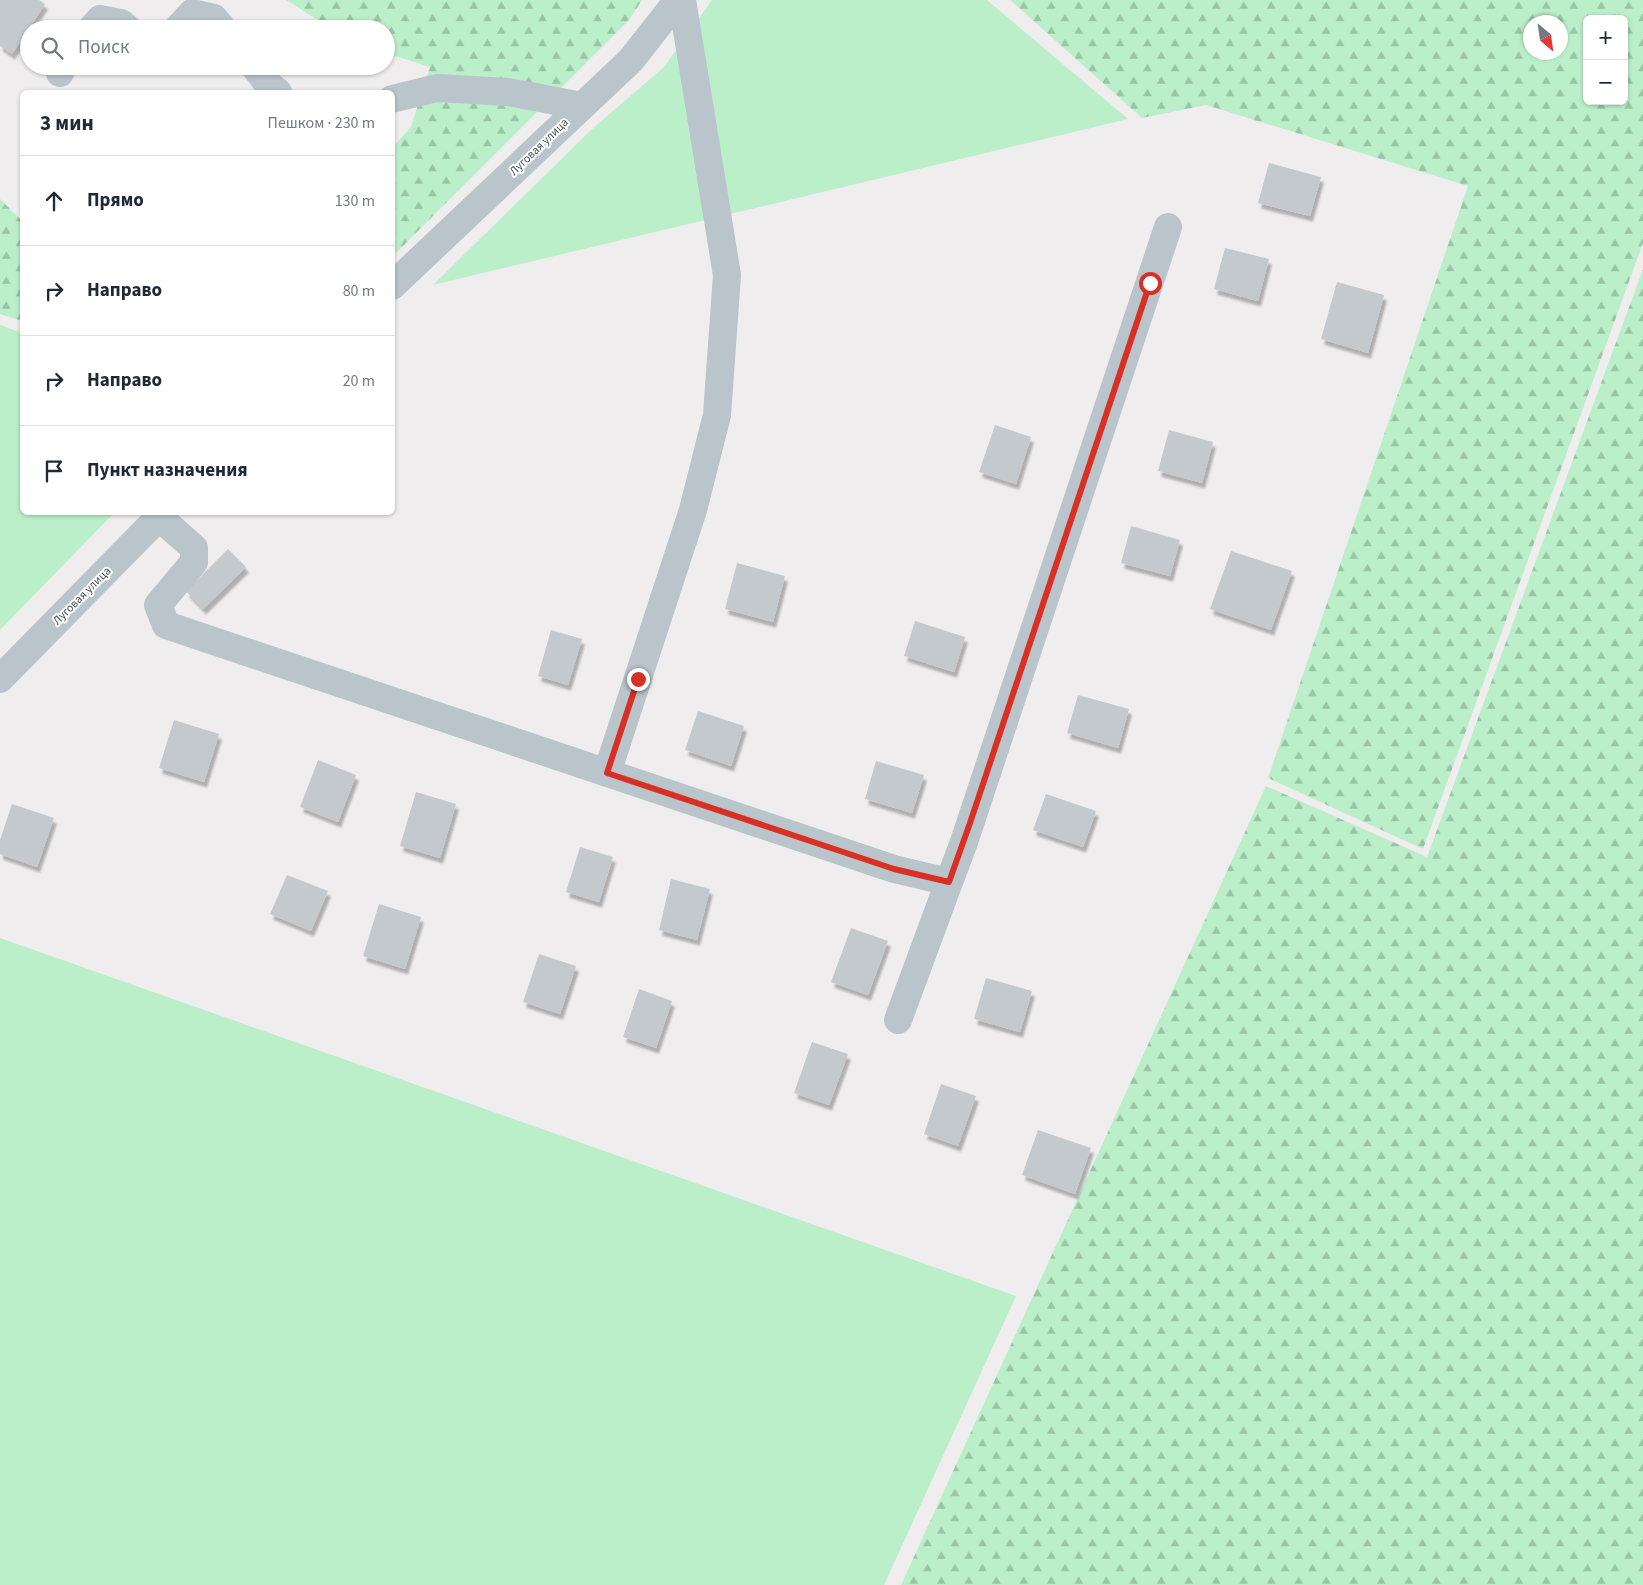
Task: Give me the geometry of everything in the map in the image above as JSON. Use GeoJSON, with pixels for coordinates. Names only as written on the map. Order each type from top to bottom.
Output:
{"type":"FeatureCollection","features":[{"type":"Feature","properties":{"kind":"lane","name":"Луговая улица"},"geometry":{"type":"LineString","coordinates":[[395,283],[631,60],[678,0]]}},
{"type":"Feature","properties":{"kind":"lane"},"geometry":{"type":"LineString","coordinates":[[607,773],[693,510],[717,415],[727,275],[682,0]]}},
{"type":"Feature","properties":{"kind":"lane"},"geometry":{"type":"LineString","coordinates":[[185,20],[192,13],[216,20]]}},
{"type":"Feature","properties":{"kind":"lane"},"geometry":{"type":"LineString","coordinates":[[261,75],[276,90]]}},
{"type":"Feature","properties":{"kind":"lane"},"geometry":{"type":"LineString","coordinates":[[395,98],[437,88],[508,92],[582,106]]}},
{"type":"Feature","properties":{"kind":"lane"},"geometry":{"type":"LineString","coordinates":[[898,1020],[964,842],[1168,227]]}},
{"type":"Feature","properties":{"kind":"lane","name":"Луговая улица"},"geometry":{"type":"LineString","coordinates":[[0,680],[162,515]]}},
{"type":"Feature","properties":{"kind":"lane"},"geometry":{"type":"LineString","coordinates":[[162,515],[194,548],[194,562],[158,605],[166,625],[894,869],[949,882]]}},
{"type":"Feature","properties":{"kind":"green space"},"geometry":{"type":"Polygon","coordinates":[[[286,0],[642,0],[629,20],[395,254],[395,145],[411,127],[430,67],[395,56],[395,20],[318,20],[286,0]]]}},
{"type":"Feature","properties":{"kind":"green space"},"geometry":{"type":"Polygon","coordinates":[[[712,0],[987,0],[1128,119],[433,285],[591,130],[664,67],[712,0]]]}},
{"type":"Feature","properties":{"kind":"green space"},"geometry":{"type":"Polygon","coordinates":[[[1010,0],[1643,0],[1643,243],[1423,849],[1268,778],[1468,186],[1206,105],[1142,118],[1010,0]]]}},
{"type":"Feature","properties":{"kind":"green space"},"geometry":{"type":"Polygon","coordinates":[[[0,199],[20,219],[20,320],[0,314],[0,199]]]}},
{"type":"Feature","properties":{"kind":"green space"},"geometry":{"type":"Polygon","coordinates":[[[1643,269],[1643,1585],[901,1585],[1266,786],[1427,857],[1643,269]]]}},
{"type":"Feature","properties":{"kind":"green space"},"geometry":{"type":"Polygon","coordinates":[[[0,325],[20,332],[20,515],[112,515],[0,630],[0,325]]]}},
{"type":"Feature","properties":{"kind":"green space"},"geometry":{"type":"Polygon","coordinates":[[[0,938],[1016,1296],[884,1585],[0,1585],[0,938]]]}},
{"type":"Feature","properties":{"kind":"building"},"geometry":{"type":"Polygon","coordinates":[[[0,0],[39,0],[45,4],[34,20],[20,20],[20,42],[12,54],[0,46],[0,0]]]}},
{"type":"Feature","properties":{"kind":"building"},"geometry":{"type":"Polygon","coordinates":[[[1269,163],[1321,177],[1310,216],[1258,203],[1269,163]]]}},
{"type":"Feature","properties":{"kind":"building"},"geometry":{"type":"Polygon","coordinates":[[[1225,248],[1269,259],[1258,301],[1214,289],[1225,248]]]}},
{"type":"Feature","properties":{"kind":"building"},"geometry":{"type":"Polygon","coordinates":[[[1337,282],[1384,295],[1368,353],[1321,339],[1337,282]]]}},
{"type":"Feature","properties":{"kind":"building"},"geometry":{"type":"Polygon","coordinates":[[[995,425],[1031,437],[1016,484],[979,472],[995,425]]]}},
{"type":"Feature","properties":{"kind":"building"},"geometry":{"type":"Polygon","coordinates":[[[1169,430],[1213,442],[1202,483],[1158,471],[1169,430]]]}},
{"type":"Feature","properties":{"kind":"building"},"geometry":{"type":"Polygon","coordinates":[[[1131,526],[1180,540],[1170,576],[1121,563],[1131,526]]]}},
{"type":"Feature","properties":{"kind":"building"},"geometry":{"type":"Polygon","coordinates":[[[228,549],[246,567],[203,609],[186,591],[228,549]]]}},
{"type":"Feature","properties":{"kind":"building"},"geometry":{"type":"Polygon","coordinates":[[[1231,551],[1292,571],[1271,630],[1210,609],[1231,551]]]}},
{"type":"Feature","properties":{"kind":"building"},"geometry":{"type":"Polygon","coordinates":[[[737,563],[785,576],[773,622],[725,609],[737,563]]]}},
{"type":"Feature","properties":{"kind":"building"},"geometry":{"type":"Polygon","coordinates":[[[915,621],[965,637],[954,672],[904,656],[915,621]]]}},
{"type":"Feature","properties":{"kind":"building"},"geometry":{"type":"Polygon","coordinates":[[[551,630],[582,639],[568,685],[538,676],[551,630]]]}},
{"type":"Feature","properties":{"kind":"building"},"geometry":{"type":"Polygon","coordinates":[[[1078,695],[1129,709],[1118,748],[1067,733],[1078,695]]]}},
{"type":"Feature","properties":{"kind":"building"},"geometry":{"type":"Polygon","coordinates":[[[698,711],[744,726],[731,766],[685,750],[698,711]]]}},
{"type":"Feature","properties":{"kind":"building"},"geometry":{"type":"Polygon","coordinates":[[[174,720],[219,734],[204,782],[159,768],[174,720]]]}},
{"type":"Feature","properties":{"kind":"building"},"geometry":{"type":"Polygon","coordinates":[[[318,760],[356,775],[338,822],[300,807],[318,760]]]}},
{"type":"Feature","properties":{"kind":"building"},"geometry":{"type":"Polygon","coordinates":[[[876,761],[924,775],[912,813],[865,799],[876,761]]]}},
{"type":"Feature","properties":{"kind":"building"},"geometry":{"type":"Polygon","coordinates":[[[416,792],[456,804],[440,858],[400,846],[416,792]]]}},
{"type":"Feature","properties":{"kind":"building"},"geometry":{"type":"Polygon","coordinates":[[[1046,794],[1096,811],[1083,847],[1033,830],[1046,794]]]}},
{"type":"Feature","properties":{"kind":"building"},"geometry":{"type":"Polygon","coordinates":[[[12,804],[54,818],[37,867],[0,854],[0,840],[12,804]]]}},
{"type":"Feature","properties":{"kind":"building"},"geometry":{"type":"Polygon","coordinates":[[[580,847],[613,857],[599,902],[566,892],[580,847]]]}},
{"type":"Feature","properties":{"kind":"building"},"geometry":{"type":"Polygon","coordinates":[[[287,875],[328,891],[311,931],[270,914],[287,875]]]}},
{"type":"Feature","properties":{"kind":"building"},"geometry":{"type":"Polygon","coordinates":[[[671,879],[710,889],[697,940],[659,930],[671,879]]]}},
{"type":"Feature","properties":{"kind":"building"},"geometry":{"type":"Polygon","coordinates":[[[379,904],[421,917],[405,969],[363,956],[379,904]]]}},
{"type":"Feature","properties":{"kind":"building"},"geometry":{"type":"Polygon","coordinates":[[[851,928],[888,941],[868,995],[831,982],[851,928]]]}},
{"type":"Feature","properties":{"kind":"building"},"geometry":{"type":"Polygon","coordinates":[[[539,954],[576,966],[560,1014],[523,1002],[539,954]]]}},
{"type":"Feature","properties":{"kind":"building"},"geometry":{"type":"Polygon","coordinates":[[[986,978],[1032,991],[1020,1032],[974,1019],[986,978]]]}},
{"type":"Feature","properties":{"kind":"building"},"geometry":{"type":"Polygon","coordinates":[[[639,989],[672,1001],[656,1048],[623,1037],[639,989]]]}},
{"type":"Feature","properties":{"kind":"building"},"geometry":{"type":"Polygon","coordinates":[[[812,1042],[848,1054],[829,1105],[794,1093],[812,1042]]]}},
{"type":"Feature","properties":{"kind":"building"},"geometry":{"type":"Polygon","coordinates":[[[941,1084],[976,1096],[958,1146],[924,1134],[941,1084]]]}},
{"type":"Feature","properties":{"kind":"building"},"geometry":{"type":"Polygon","coordinates":[[[1038,1130],[1091,1148],[1075,1194],[1022,1175],[1038,1130]]]}},
{"type":"Feature","properties":{"kind":"route"},"geometry":{"type":"LineString","coordinates":[[638,679],[607,773],[894,869],[949,882],[1150,283]]}}]}
